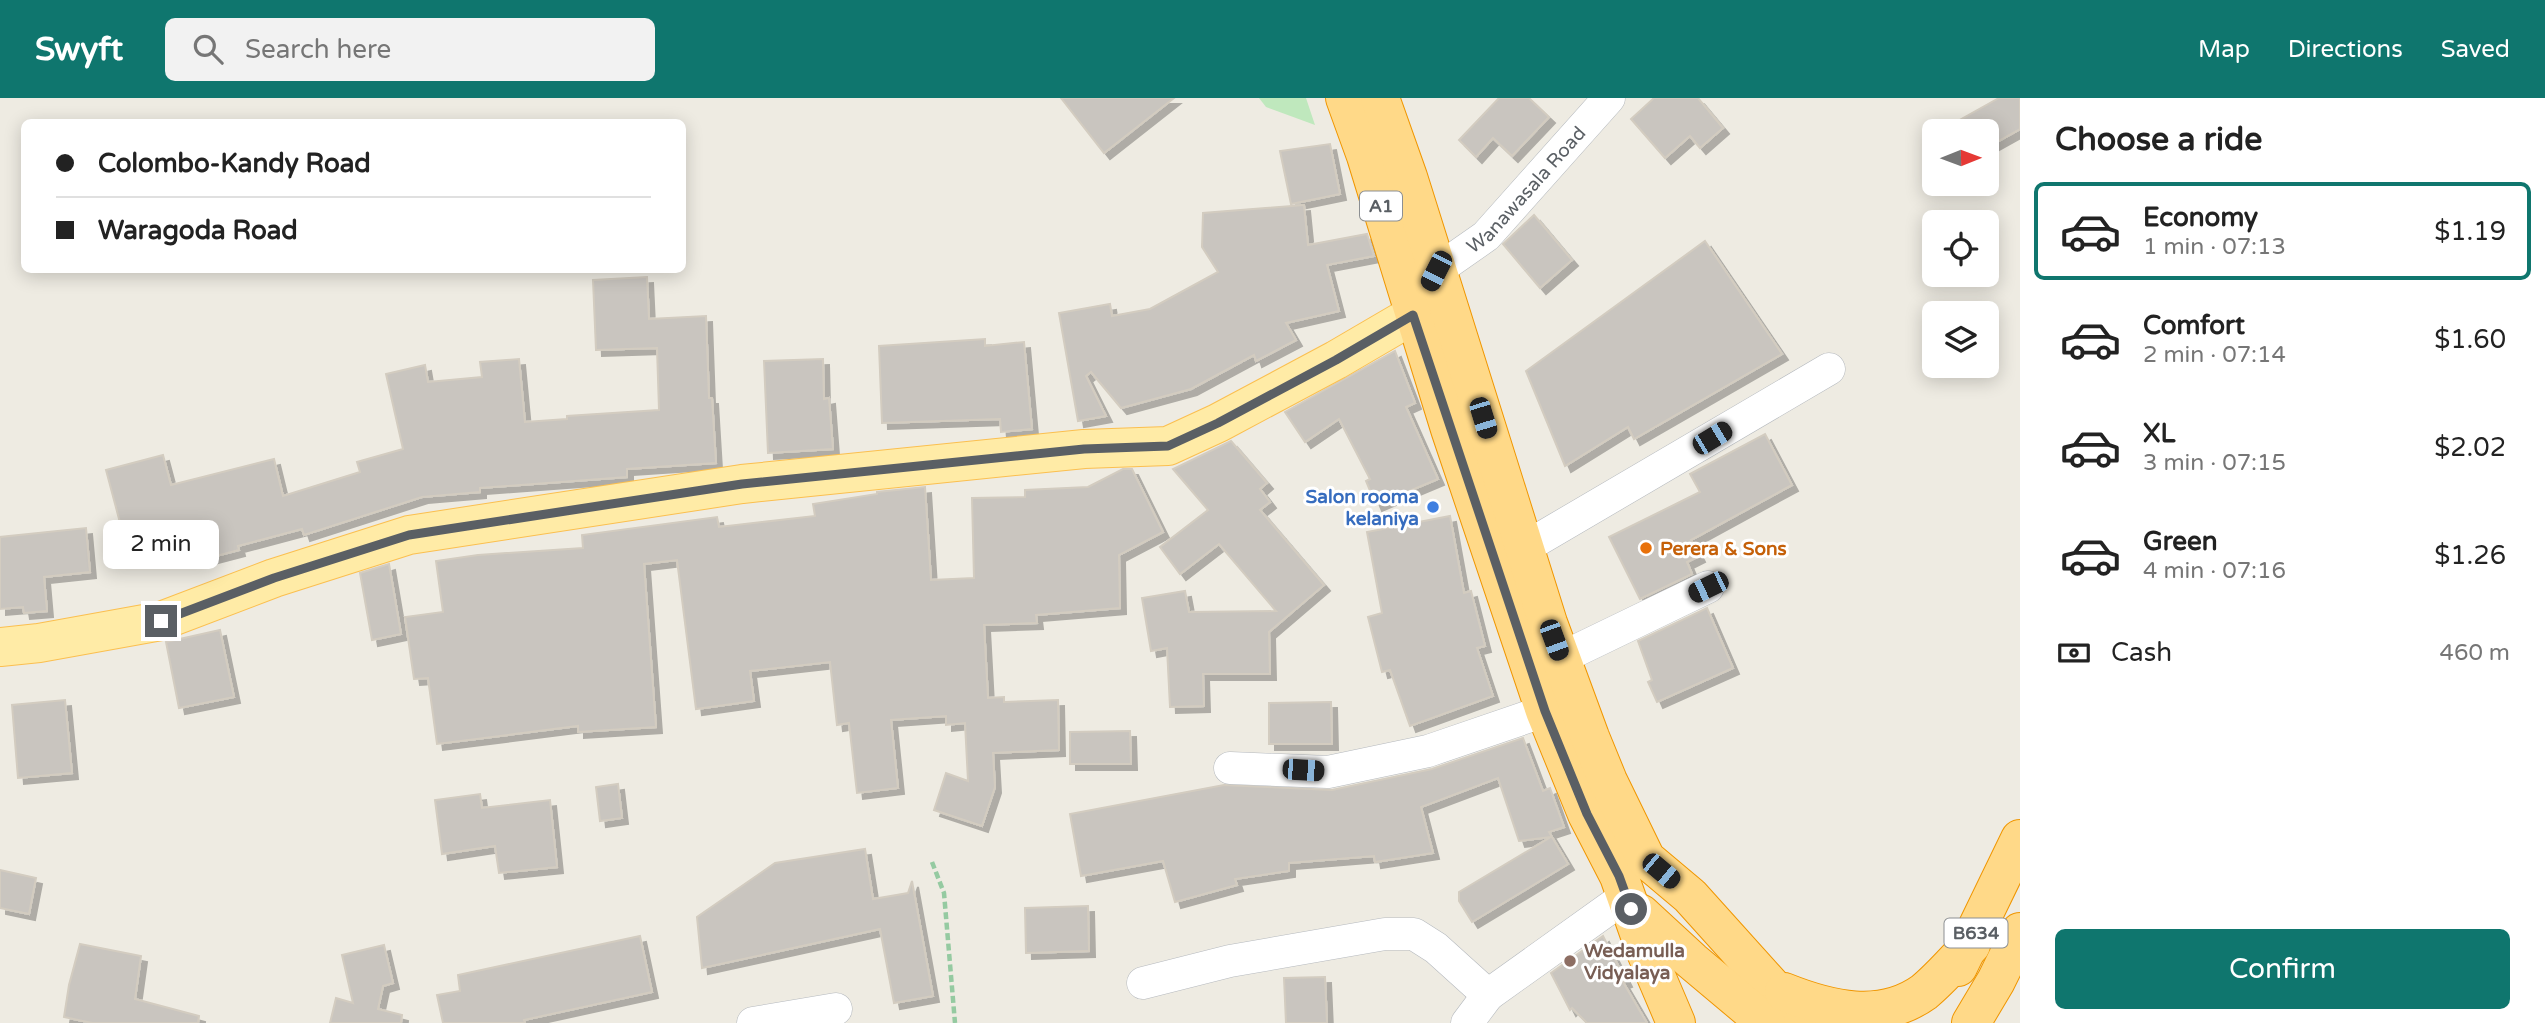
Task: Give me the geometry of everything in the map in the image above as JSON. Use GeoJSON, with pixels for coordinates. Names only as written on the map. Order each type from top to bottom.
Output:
{"type":"FeatureCollection","features":[{"type":"Feature","properties":{"kind":"highway","name":"A1"},"geometry":{"type":"LineString","coordinates":[[1345,98],[1366,156],[1413,315],[1545,711],[1587,814],[1619,876],[1628,903],[1701,969],[1810,1023]]}},
{"type":"Feature","properties":{"kind":"highway","name":"A1"},"geometry":{"type":"LineString","coordinates":[[1380,98],[1408,177],[1524,548],[1590,737],[1646,859],[1690,895],[1769,1005]]}},
{"type":"Feature","properties":{"kind":"highway"},"geometry":{"type":"LineString","coordinates":[[1413,315],[1436,271]]}},
{"type":"Feature","properties":{"kind":"highway","name":"B634"},"geometry":{"type":"LineString","coordinates":[[1925,1023],[1971,945],[2020,839]]}},
{"type":"Feature","properties":{"kind":"highway"},"geometry":{"type":"LineString","coordinates":[[1628,903],[1676,1023]]}},
{"type":"Feature","properties":{"kind":"highway","name":"B634"},"geometry":{"type":"LineString","coordinates":[[1971,1023],[2020,932]]}},
{"type":"Feature","properties":{"kind":"highway"},"geometry":{"type":"LineString","coordinates":[[1769,1005],[1819,1006],[1852,1014],[1903,1006],[1924,993],[1971,945]]}},
{"type":"Feature","properties":{"kind":"main road"},"geometry":{"type":"LineString","coordinates":[[0,648],[161,621],[274,578],[409,535],[742,484],[1084,449],[1168,446],[1218,423],[1336,360],[1413,315]]}},
{"type":"Feature","properties":{"kind":"street","name":"Wanawasala Road"},"geometry":{"type":"LineString","coordinates":[[1436,271],[1486,236],[1609,98]]}},
{"type":"Feature","properties":{"kind":"street"},"geometry":{"type":"LineString","coordinates":[[1524,548],[1829,369]]}},
{"type":"Feature","properties":{"kind":"street"},"geometry":{"type":"LineString","coordinates":[[1561,658],[1708,587]]}},
{"type":"Feature","properties":{"kind":"street"},"geometry":{"type":"LineString","coordinates":[[1230,768],[1328,772],[1428,751],[1545,711]]}},
{"type":"Feature","properties":{"kind":"street"},"geometry":{"type":"LineString","coordinates":[[1467,1023],[1488,995],[1628,903]]}},
{"type":"Feature","properties":{"kind":"street"},"geometry":{"type":"LineString","coordinates":[[1143,984],[1230,961],[1395,934],[1414,934],[1436,948],[1488,995]]}},
{"type":"Feature","properties":{"kind":"street"},"geometry":{"type":"LineString","coordinates":[[753,1023],[836,1009]]}},
{"type":"Feature","properties":{"kind":"path"},"geometry":{"type":"LineString","coordinates":[[932,862],[944,893],[955,1023]]}},
{"type":"Feature","properties":{"kind":"green space"},"geometry":{"type":"Polygon","coordinates":[[[1259,98],[1306,98],[1315,125],[1266,107],[1259,98]]]}},
{"type":"Feature","properties":{"kind":"building"},"geometry":{"type":"Polygon","coordinates":[[[1061,98],[1174,98],[1104,153],[1061,98]]]}},
{"type":"Feature","properties":{"kind":"building"},"geometry":{"type":"Polygon","coordinates":[[[1499,98],[1529,98],[1549,117],[1512,156],[1493,138],[1476,157],[1459,140],[1499,98]]]}},
{"type":"Feature","properties":{"kind":"building"},"geometry":{"type":"Polygon","coordinates":[[[1654,98],[1698,98],[1723,128],[1700,148],[1690,136],[1665,158],[1631,119],[1654,98]]]}},
{"type":"Feature","properties":{"kind":"building"},"geometry":{"type":"Polygon","coordinates":[[[1999,98],[2020,98],[2020,129],[1999,141],[1999,119],[1961,119],[1999,98]]]}},
{"type":"Feature","properties":{"kind":"building"},"geometry":{"type":"Polygon","coordinates":[[[1330,144],[1340,194],[1291,204],[1280,151],[1330,144]]]}},
{"type":"Feature","properties":{"kind":"building"},"geometry":{"type":"Polygon","coordinates":[[[1304,205],[1308,245],[1367,234],[1374,256],[1327,265],[1339,311],[1286,323],[1296,340],[1256,361],[1254,355],[1191,389],[1121,408],[1091,372],[1086,376],[1106,416],[1078,421],[1059,313],[1110,304],[1112,316],[1150,309],[1218,272],[1202,247],[1203,213],[1304,205]]]}},
{"type":"Feature","properties":{"kind":"building"},"geometry":{"type":"Polygon","coordinates":[[[1534,215],[1572,260],[1540,288],[1503,244],[1534,215]]]}},
{"type":"Feature","properties":{"kind":"building"},"geometry":{"type":"Polygon","coordinates":[[[1705,241],[1782,354],[1634,439],[1628,427],[1565,466],[1526,371],[1705,241]]]}},
{"type":"Feature","properties":{"kind":"building"},"geometry":{"type":"Polygon","coordinates":[[[647,277],[649,319],[706,316],[709,398],[712,398],[716,463],[627,469],[627,477],[480,488],[480,492],[422,497],[304,535],[302,529],[238,546],[239,550],[197,561],[190,532],[127,549],[106,470],[163,455],[171,485],[274,459],[283,496],[360,472],[357,462],[403,449],[386,374],[425,365],[428,382],[482,377],[480,362],[519,359],[525,422],[567,419],[567,416],[659,410],[657,348],[596,350],[593,280],[647,277]]]}},
{"type":"Feature","properties":{"kind":"building"},"geometry":{"type":"Polygon","coordinates":[[[985,339],[985,346],[1024,342],[1032,429],[1001,432],[1000,419],[882,423],[879,346],[985,339]]]}},
{"type":"Feature","properties":{"kind":"building"},"geometry":{"type":"Polygon","coordinates":[[[1395,351],[1415,403],[1406,407],[1438,479],[1376,505],[1366,481],[1370,479],[1339,419],[1305,442],[1285,412],[1395,351]]]}},
{"type":"Feature","properties":{"kind":"building"},"geometry":{"type":"Polygon","coordinates":[[[823,359],[824,399],[829,398],[833,449],[768,453],[764,361],[823,359]]]}},
{"type":"Feature","properties":{"kind":"building"},"geometry":{"type":"Polygon","coordinates":[[[1765,434],[1792,485],[1691,540],[1699,556],[1687,562],[1692,574],[1640,599],[1609,537],[1700,492],[1690,474],[1765,434]]]}},
{"type":"Feature","properties":{"kind":"building"},"geometry":{"type":"Polygon","coordinates":[[[1231,441],[1267,483],[1260,489],[1270,502],[1260,510],[1324,585],[1269,632],[1270,674],[1203,674],[1204,706],[1170,707],[1167,648],[1151,651],[1142,598],[1185,591],[1189,612],[1276,611],[1219,544],[1180,574],[1160,547],[1208,510],[1173,469],[1231,441]]]}},
{"type":"Feature","properties":{"kind":"building"},"geometry":{"type":"Polygon","coordinates":[[[1123,469],[1132,469],[1163,532],[1119,555],[1120,608],[1036,615],[1037,623],[984,625],[988,698],[1004,697],[1004,702],[1058,700],[1059,750],[993,753],[995,787],[982,826],[934,810],[946,773],[968,781],[965,723],[946,725],[946,716],[891,720],[898,788],[857,793],[849,723],[837,725],[830,662],[750,671],[754,701],[696,709],[677,560],[644,564],[656,727],[578,732],[578,726],[437,744],[428,678],[414,679],[405,617],[443,612],[436,561],[478,555],[583,548],[582,535],[717,517],[719,527],[815,516],[813,504],[877,492],[925,487],[931,580],[974,578],[972,498],[1025,497],[1025,490],[1088,487],[1123,469]]]}},
{"type":"Feature","properties":{"kind":"building"},"geometry":{"type":"Polygon","coordinates":[[[1450,516],[1464,593],[1471,591],[1485,646],[1477,648],[1493,696],[1410,726],[1390,670],[1382,672],[1368,617],[1382,613],[1367,532],[1450,516]]]}},
{"type":"Feature","properties":{"kind":"building"},"geometry":{"type":"Polygon","coordinates":[[[86,528],[90,572],[44,577],[47,611],[24,613],[23,607],[0,609],[0,537],[86,528]]]}},
{"type":"Feature","properties":{"kind":"building"},"geometry":{"type":"Polygon","coordinates":[[[389,564],[401,634],[372,640],[360,573],[389,564]]]}},
{"type":"Feature","properties":{"kind":"building"},"geometry":{"type":"Polygon","coordinates":[[[1707,608],[1733,668],[1657,702],[1648,682],[1652,680],[1638,641],[1707,608]]]}},
{"type":"Feature","properties":{"kind":"building"},"geometry":{"type":"Polygon","coordinates":[[[220,630],[234,697],[179,708],[166,642],[220,630]]]}},
{"type":"Feature","properties":{"kind":"building"},"geometry":{"type":"Polygon","coordinates":[[[65,700],[72,773],[18,778],[12,705],[65,700]]]}},
{"type":"Feature","properties":{"kind":"building"},"geometry":{"type":"Polygon","coordinates":[[[1331,702],[1332,744],[1269,744],[1269,703],[1331,702]]]}},
{"type":"Feature","properties":{"kind":"building"},"geometry":{"type":"Polygon","coordinates":[[[1130,731],[1131,764],[1070,764],[1070,732],[1130,731]]]}},
{"type":"Feature","properties":{"kind":"building"},"geometry":{"type":"Polygon","coordinates":[[[1523,738],[1543,791],[1550,788],[1564,827],[1549,832],[1568,864],[1472,922],[1459,901],[1459,892],[1551,837],[1519,841],[1498,778],[1421,807],[1433,853],[1375,862],[1374,856],[1289,863],[1289,871],[1235,879],[1237,885],[1175,902],[1163,861],[1081,876],[1070,814],[1224,785],[1332,790],[1432,769],[1523,738]]]}},
{"type":"Feature","properties":{"kind":"building"},"geometry":{"type":"Polygon","coordinates":[[[618,784],[622,818],[600,821],[596,787],[618,784]]]}},
{"type":"Feature","properties":{"kind":"building"},"geometry":{"type":"Polygon","coordinates":[[[480,794],[482,808],[550,800],[557,867],[499,873],[495,846],[442,854],[435,800],[480,794]]]}},
{"type":"Feature","properties":{"kind":"building"},"geometry":{"type":"Polygon","coordinates":[[[865,849],[873,899],[908,893],[912,881],[933,996],[894,1003],[880,929],[702,968],[697,917],[775,863],[865,849]]]}},
{"type":"Feature","properties":{"kind":"building"},"geometry":{"type":"Polygon","coordinates":[[[0,870],[36,878],[29,914],[0,908],[0,870]]]}},
{"type":"Feature","properties":{"kind":"building"},"geometry":{"type":"Polygon","coordinates":[[[1088,906],[1089,951],[1026,953],[1025,908],[1088,906]]]}},
{"type":"Feature","properties":{"kind":"building"},"geometry":{"type":"Polygon","coordinates":[[[640,936],[652,992],[524,1020],[525,1023],[443,1023],[437,995],[460,991],[458,975],[640,936]]]}},
{"type":"Feature","properties":{"kind":"building"},"geometry":{"type":"Polygon","coordinates":[[[1603,936],[1626,981],[1623,982],[1647,1023],[1587,1023],[1572,1008],[1570,1010],[1551,973],[1603,936]]]}},
{"type":"Feature","properties":{"kind":"building"},"geometry":{"type":"Polygon","coordinates":[[[80,944],[141,956],[135,999],[199,1016],[198,1023],[92,1023],[64,1017],[80,944]]]}},
{"type":"Feature","properties":{"kind":"building"},"geometry":{"type":"Polygon","coordinates":[[[384,945],[393,983],[383,986],[378,1009],[402,1015],[401,1023],[330,1023],[336,998],[353,1003],[342,955],[384,945]]]}},
{"type":"Feature","properties":{"kind":"building"},"geometry":{"type":"Polygon","coordinates":[[[1325,977],[1327,1023],[1286,1023],[1284,978],[1325,977]]]}},
{"type":"Feature","properties":{"kind":"place","name":"Salon rooma kelaniya"},"geometry":{"type":"Point","coordinates":[1433,507]}},
{"type":"Feature","properties":{"kind":"place","name":"Perera & Sons"},"geometry":{"type":"Point","coordinates":[1646,548]}},
{"type":"Feature","properties":{"kind":"place","name":"Wedamulla Vidyalaya"},"geometry":{"type":"Point","coordinates":[1570,961]}},
{"type":"Feature","properties":{"kind":"route"},"geometry":{"type":"LineString","coordinates":[[161,621],[274,578],[409,535],[742,484],[1084,449],[1168,446],[1218,423],[1336,360],[1413,315],[1545,711],[1587,814],[1619,876],[1631,909]]}}]}
